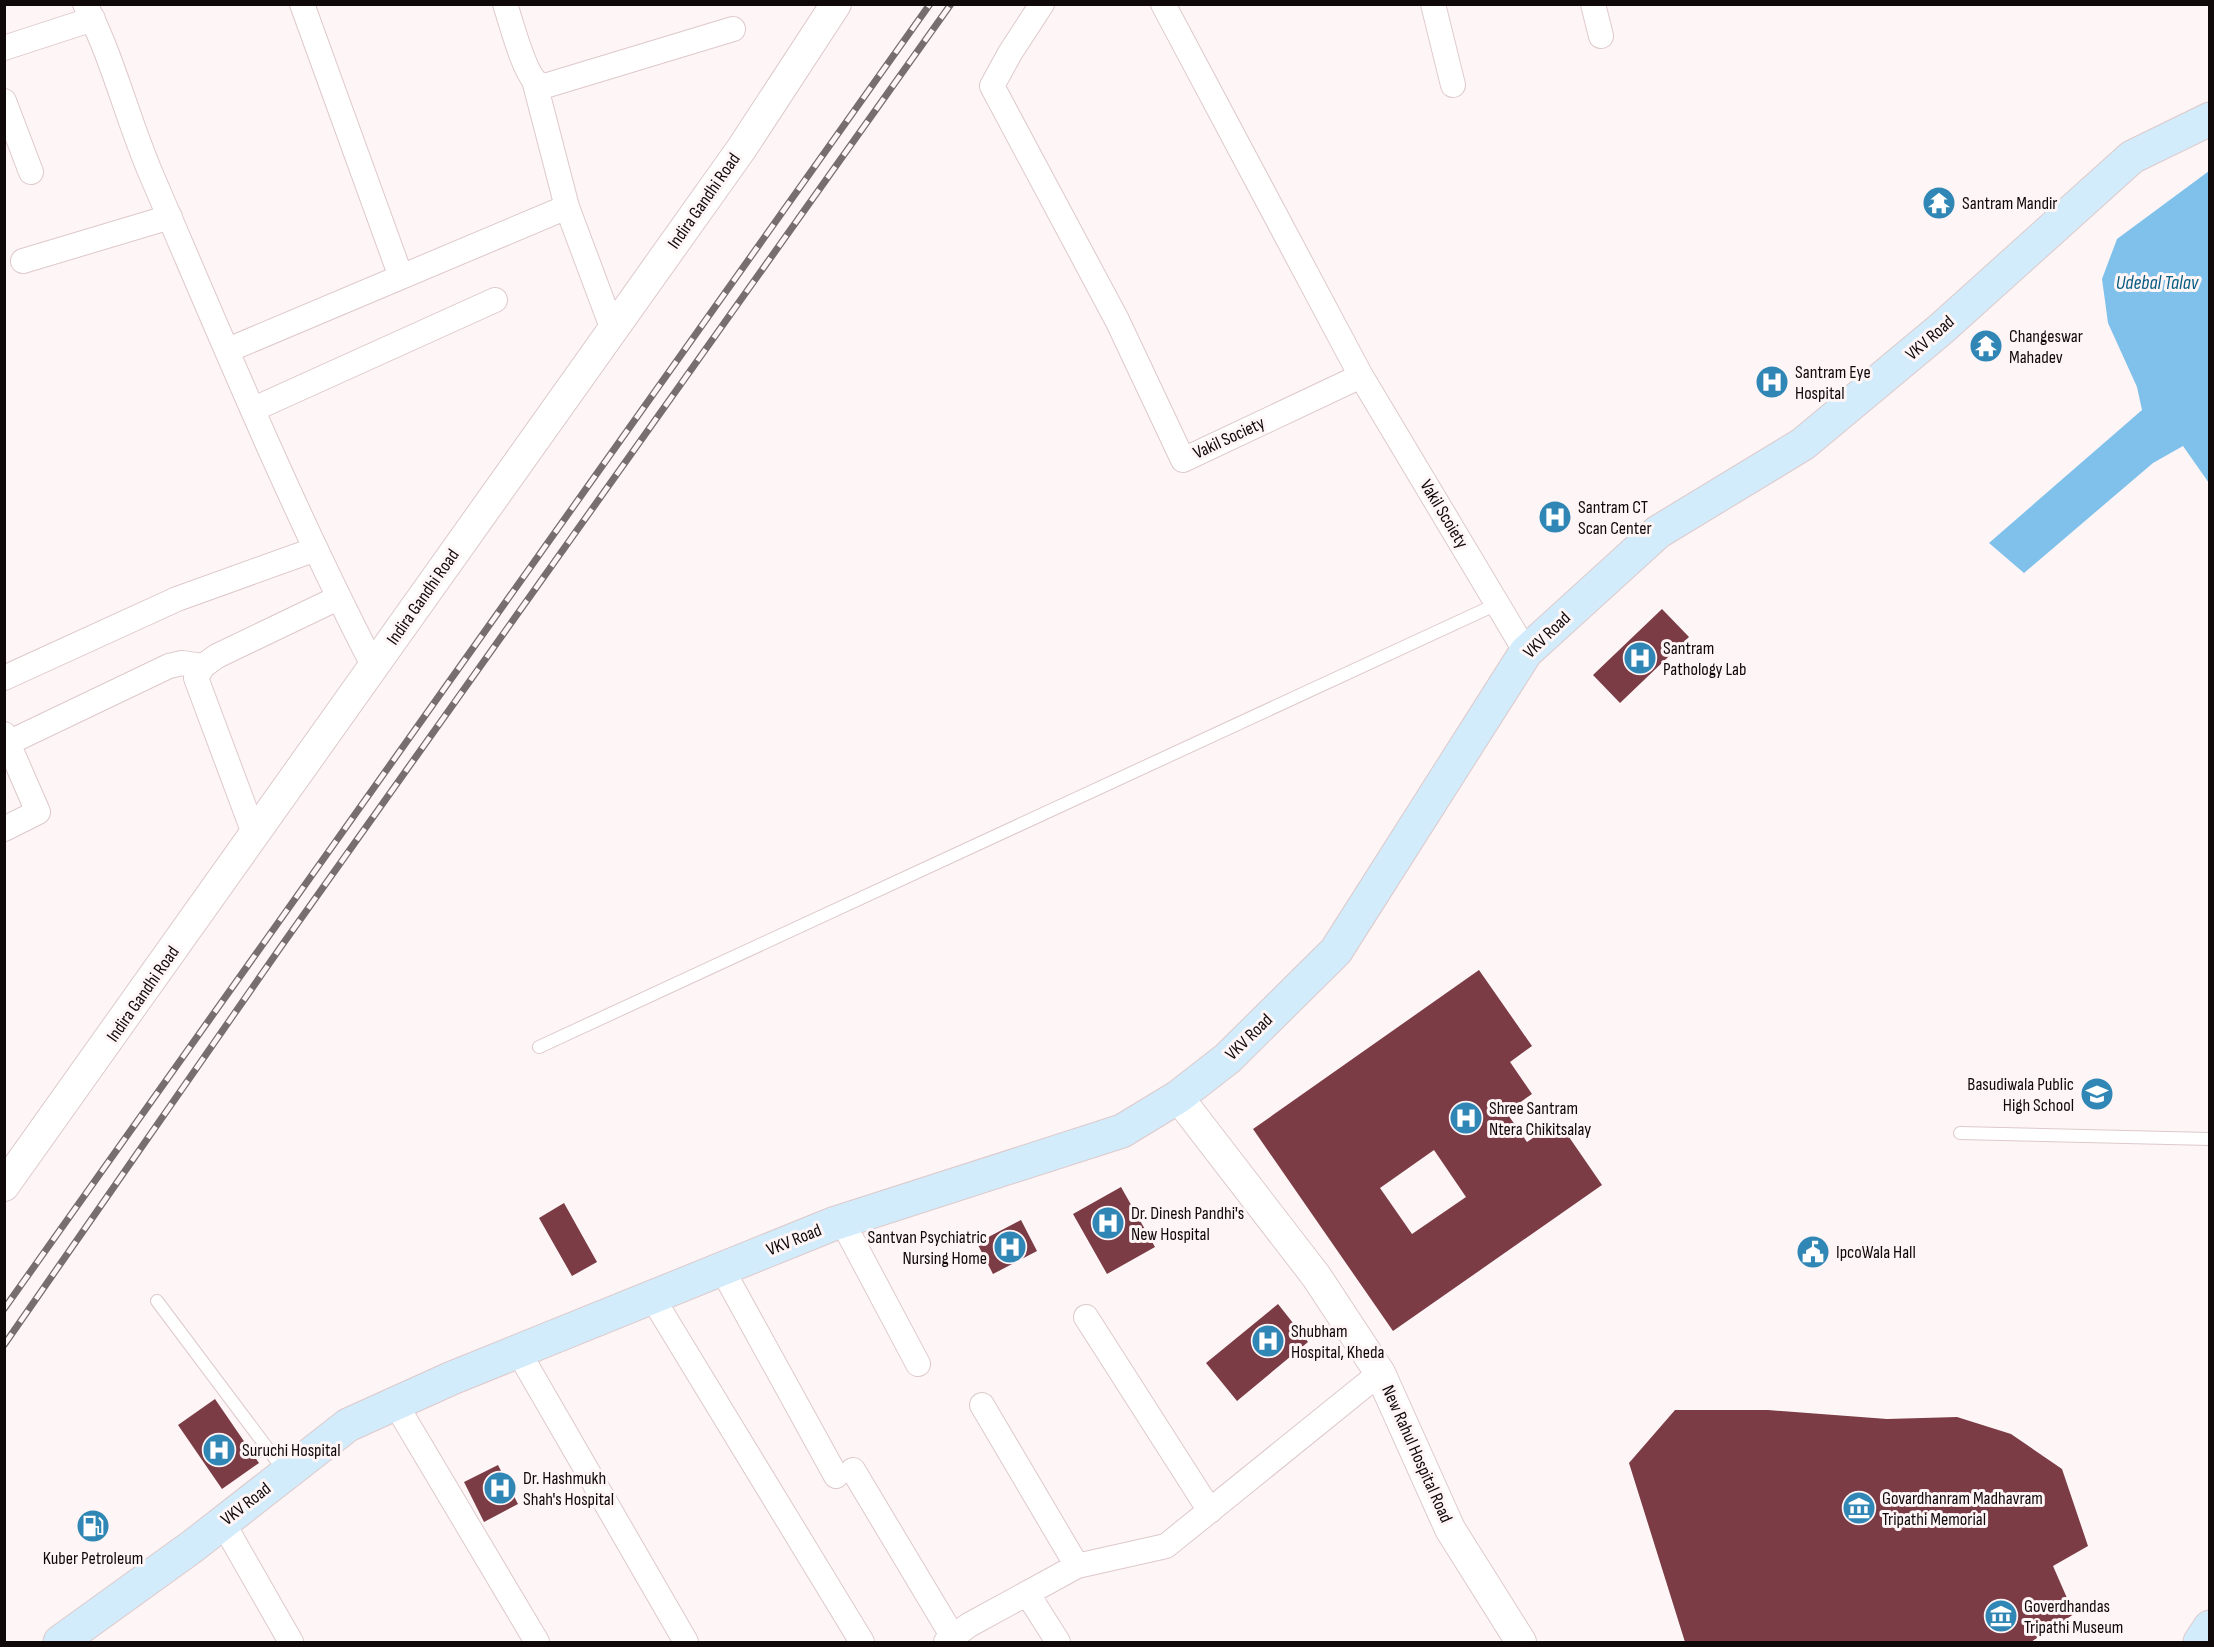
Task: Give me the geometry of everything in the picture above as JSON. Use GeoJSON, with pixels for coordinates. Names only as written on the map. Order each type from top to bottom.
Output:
{"type":"FeatureCollection","features":[{"type":"Feature","properties":{"kind":"main road","name":"VKV Road"},"geometry":{"type":"LineString","coordinates":[[74,1638],[348,1425],[518,1351],[842,1221],[1122,1131],[1178,1097],[1228,1059],[1336,951],[1526,652],[1658,532],[1803,444],[1941,329],[2132,157],[2210,119]]}},
{"type":"Feature","properties":{"kind":"main road"},"geometry":{"type":"LineString","coordinates":[[2200,1642],[2210,1627]]}},
{"type":"Feature","properties":{"kind":"street"},"geometry":{"type":"LineString","coordinates":[[302,4],[401,277]]}},
{"type":"Feature","properties":{"kind":"street"},"geometry":{"type":"LineString","coordinates":[[505,4],[534,80],[567,207],[613,330]]}},
{"type":"Feature","properties":{"kind":"street","name":"Indira Gandhi Road"},"geometry":{"type":"LineString","coordinates":[[4,1186],[742,148],[836,4]]}},
{"type":"Feature","properties":{"kind":"street","name":"Vakil Society"},"geometry":{"type":"LineString","coordinates":[[1042,4],[1010,53],[992,86],[1117,320],[1183,460],[1361,376]]}},
{"type":"Feature","properties":{"kind":"street"},"geometry":{"type":"LineString","coordinates":[[1162,4],[1361,376]]}},
{"type":"Feature","properties":{"kind":"street"},"geometry":{"type":"LineString","coordinates":[[1434,4],[1453,85]]}},
{"type":"Feature","properties":{"kind":"street"},"geometry":{"type":"LineString","coordinates":[[1593,4],[1601,36]]}},
{"type":"Feature","properties":{"kind":"street"},"geometry":{"type":"LineString","coordinates":[[4,48],[89,12],[170,217],[338,598],[374,667]]}},
{"type":"Feature","properties":{"kind":"street"},"geometry":{"type":"LineString","coordinates":[[534,80],[540,85],[548,85],[733,29]]}},
{"type":"Feature","properties":{"kind":"street"},"geometry":{"type":"LineString","coordinates":[[4,100],[31,172]]}},
{"type":"Feature","properties":{"kind":"street"},"geometry":{"type":"LineString","coordinates":[[228,350],[567,207]]}},
{"type":"Feature","properties":{"kind":"street"},"geometry":{"type":"LineString","coordinates":[[23,261],[170,217]]}},
{"type":"Feature","properties":{"kind":"street"},"geometry":{"type":"LineString","coordinates":[[254,409],[495,300]]}},
{"type":"Feature","properties":{"kind":"street","name":"Vakil Scoiety"},"geometry":{"type":"LineString","coordinates":[[1361,376],[1526,652]]}},
{"type":"Feature","properties":{"kind":"street"},"geometry":{"type":"LineString","coordinates":[[4,678],[177,599],[316,549]]}},
{"type":"Feature","properties":{"kind":"street"},"geometry":{"type":"LineString","coordinates":[[255,836],[196,678],[203,666],[217,656],[338,598]]}},
{"type":"Feature","properties":{"kind":"street"},"geometry":{"type":"LineString","coordinates":[[4,829],[38,812],[6,738],[169,666],[182,663],[203,666]]}},
{"type":"Feature","properties":{"kind":"street","name":"New Rahul Hospital Road"},"geometry":{"type":"LineString","coordinates":[[1178,1097],[1316,1276],[1380,1373],[1450,1529],[1521,1642]]}},
{"type":"Feature","properties":{"kind":"street"},"geometry":{"type":"LineString","coordinates":[[842,1221],[918,1364]]}},
{"type":"Feature","properties":{"kind":"street"},"geometry":{"type":"LineString","coordinates":[[722,1269],[845,1473],[950,1640],[969,1625],[1077,1566],[1166,1546],[1380,1373]]}},
{"type":"Feature","properties":{"kind":"street"},"geometry":{"type":"LineString","coordinates":[[652,1297],[862,1642]]}},
{"type":"Feature","properties":{"kind":"street"},"geometry":{"type":"LineString","coordinates":[[1086,1317],[1210,1511]]}},
{"type":"Feature","properties":{"kind":"street"},"geometry":{"type":"LineString","coordinates":[[518,1351],[686,1642]]}},
{"type":"Feature","properties":{"kind":"street"},"geometry":{"type":"LineString","coordinates":[[395,1403],[537,1642]]}},
{"type":"Feature","properties":{"kind":"street"},"geometry":{"type":"LineString","coordinates":[[982,1405],[1077,1566]]}},
{"type":"Feature","properties":{"kind":"street"},"geometry":{"type":"LineString","coordinates":[[223,1523],[291,1642]]}},
{"type":"Feature","properties":{"kind":"street"},"geometry":{"type":"LineString","coordinates":[[1027,1593],[1058,1642]]}},
{"type":"Feature","properties":{"kind":"lane"},"geometry":{"type":"LineString","coordinates":[[539,1047],[1497,604]]}},
{"type":"Feature","properties":{"kind":"lane"},"geometry":{"type":"LineString","coordinates":[[1960,1133],[2210,1139]]}},
{"type":"Feature","properties":{"kind":"lane"},"geometry":{"type":"LineString","coordinates":[[158,1301],[286,1473]]}},
{"type":"Feature","properties":{"kind":"water","name":"Udebal Talav"},"geometry":{"type":"Polygon","coordinates":[[[2209,171],[2209,483],[2183,446],[2153,463],[2024,573],[1989,543],[2142,410],[2137,387],[2108,323],[2102,279],[2117,239],[2209,171]]]}},
{"type":"Feature","properties":{"kind":"building"},"geometry":{"type":"Polygon","coordinates":[[[1662,609],[1689,637],[1620,703],[1593,675],[1662,609]]]}},
{"type":"Feature","properties":{"kind":"building"},"geometry":{"type":"Polygon","coordinates":[[[1479,970],[1532,1046],[1510,1062],[1532,1094],[1506,1112],[1527,1142],[1558,1121],[1602,1185],[1393,1331],[1253,1129],[1479,970]],[[1434,1150],[1380,1188],[1412,1234],[1466,1197],[1434,1150]]]}},
{"type":"Feature","properties":{"kind":"building"},"geometry":{"type":"Polygon","coordinates":[[[1121,1187],[1155,1247],[1107,1274],[1073,1214],[1121,1187]]]}},
{"type":"Feature","properties":{"kind":"building"},"geometry":{"type":"Polygon","coordinates":[[[564,1203],[597,1262],[572,1276],[539,1218],[564,1203]]]}},
{"type":"Feature","properties":{"kind":"building"},"geometry":{"type":"Polygon","coordinates":[[[1021,1220],[1037,1251],[993,1274],[977,1243],[1021,1220]]]}},
{"type":"Feature","properties":{"kind":"building"},"geometry":{"type":"Polygon","coordinates":[[[1278,1304],[1308,1342],[1237,1401],[1206,1363],[1278,1304]]]}},
{"type":"Feature","properties":{"kind":"building"},"geometry":{"type":"Polygon","coordinates":[[[215,1399],[259,1463],[222,1489],[178,1425],[215,1399]]]}},
{"type":"Feature","properties":{"kind":"building","name":"Govardhanram Madhavram Tripathi Memorial"},"geometry":{"type":"Polygon","coordinates":[[[1675,1410],[1768,1410],[1887,1419],[1957,1417],[2011,1434],[2062,1469],[2088,1546],[2053,1566],[2074,1614],[2031,1642],[1685,1642],[1629,1463],[1675,1410]]]}},
{"type":"Feature","properties":{"kind":"building"},"geometry":{"type":"Polygon","coordinates":[[[498,1465],[518,1504],[484,1522],[464,1482],[498,1465]]]}},
{"type":"Feature","properties":{"kind":"railway"},"geometry":{"type":"LineString","coordinates":[[4,1309],[930,4]]}},
{"type":"Feature","properties":{"kind":"railway"},"geometry":{"type":"LineString","coordinates":[[4,1345],[280,948],[951,4]]}},
{"type":"Feature","properties":{"kind":"place","name":"Santram Mandir"},"geometry":{"type":"Point","coordinates":[1939,203]}},
{"type":"Feature","properties":{"kind":"place","name":"Changeswar Mahadev"},"geometry":{"type":"Point","coordinates":[1986,346]}},
{"type":"Feature","properties":{"kind":"place","name":"Santram Eye Hospital"},"geometry":{"type":"Point","coordinates":[1772,382]}},
{"type":"Feature","properties":{"kind":"place","name":"Santram CT Scan Center"},"geometry":{"type":"Point","coordinates":[1555,517]}},
{"type":"Feature","properties":{"kind":"place","name":"Santram Pathology Lab"},"geometry":{"type":"Point","coordinates":[1640,658]}},
{"type":"Feature","properties":{"kind":"place","name":"Basudiwala Public High School"},"geometry":{"type":"Point","coordinates":[2097,1094]}},
{"type":"Feature","properties":{"kind":"place","name":"Shree Santram Ntera Chikitsalay"},"geometry":{"type":"Point","coordinates":[1466,1118]}},
{"type":"Feature","properties":{"kind":"place","name":"Dr. Dinesh Pandhi's New Hospital"},"geometry":{"type":"Point","coordinates":[1108,1223]}},
{"type":"Feature","properties":{"kind":"place","name":"Santvan Psychiatric Nursing Home"},"geometry":{"type":"Point","coordinates":[1010,1247]}},
{"type":"Feature","properties":{"kind":"place","name":"IpcoWala Hall"},"geometry":{"type":"Point","coordinates":[1813,1252]}},
{"type":"Feature","properties":{"kind":"place","name":"Shubham Hospital, Kheda"},"geometry":{"type":"Point","coordinates":[1268,1341]}},
{"type":"Feature","properties":{"kind":"place","name":"Suruchi Hospital"},"geometry":{"type":"Point","coordinates":[219,1450]}},
{"type":"Feature","properties":{"kind":"place","name":"Dr. Hashmukh Shah's Hospital"},"geometry":{"type":"Point","coordinates":[500,1488]}},
{"type":"Feature","properties":{"kind":"place","name":"Govardhanram Madhavram Tripathi Memorial"},"geometry":{"type":"Point","coordinates":[1859,1508]}},
{"type":"Feature","properties":{"kind":"place","name":"Kuber Petroleum"},"geometry":{"type":"Point","coordinates":[93,1526]}},
{"type":"Feature","properties":{"kind":"place","name":"Goverdhandas Tripathi Museum"},"geometry":{"type":"Point","coordinates":[2001,1616]}}]}
